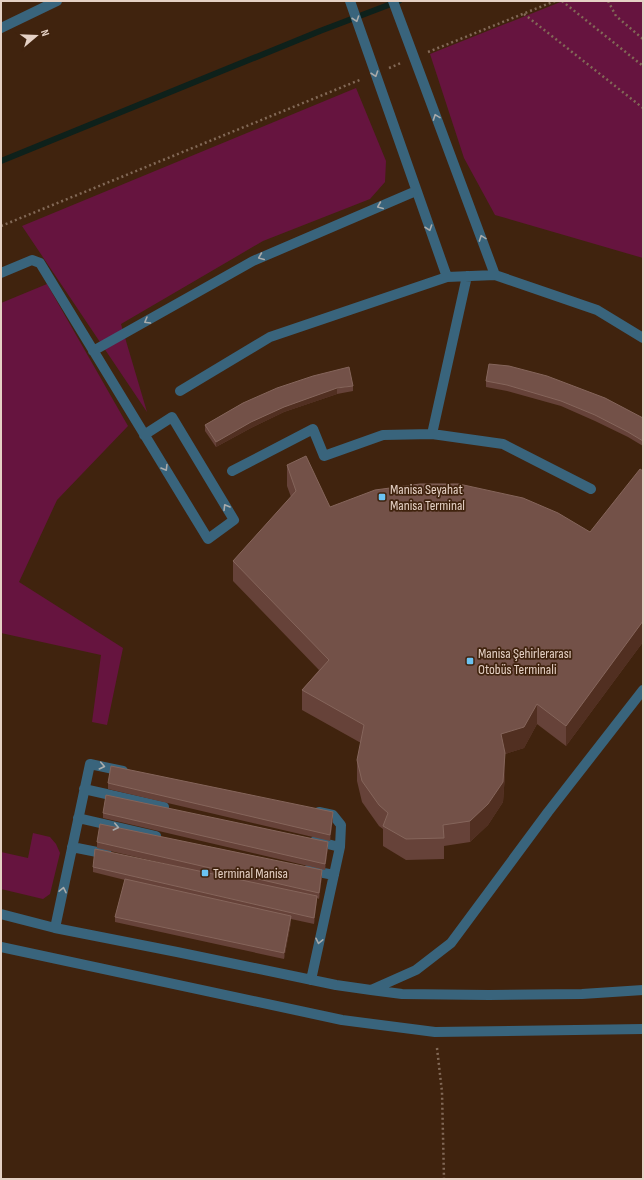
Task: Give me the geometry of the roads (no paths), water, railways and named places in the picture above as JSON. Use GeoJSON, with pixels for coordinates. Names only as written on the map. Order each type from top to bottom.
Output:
{"type":"FeatureCollection","features":[{"type":"Feature","properties":{"kind":"street"},"geometry":{"type":"LineString","coordinates":[[1,28],[57,1]]}},
{"type":"Feature","properties":{"kind":"street"},"geometry":{"type":"LineString","coordinates":[[350,1],[447,277]]}},
{"type":"Feature","properties":{"kind":"street"},"geometry":{"type":"LineString","coordinates":[[393,1],[495,275]]}},
{"type":"Feature","properties":{"kind":"street"},"geometry":{"type":"LineString","coordinates":[[94,351],[253,261],[416,191]]}},
{"type":"Feature","properties":{"kind":"street"},"geometry":{"type":"LineString","coordinates":[[1,273],[32,260],[40,263],[144,435],[208,538],[234,520],[172,417],[144,435]]}},
{"type":"Feature","properties":{"kind":"street"},"geometry":{"type":"LineString","coordinates":[[180,391],[270,337],[447,277],[495,275],[598,310],[643,338]]}},
{"type":"Feature","properties":{"kind":"street"},"geometry":{"type":"LineString","coordinates":[[432,434],[467,276]]}},
{"type":"Feature","properties":{"kind":"street"},"geometry":{"type":"LineString","coordinates":[[232,471],[313,429],[324,456],[383,436],[432,434],[503,444],[591,489]]}},
{"type":"Feature","properties":{"kind":"street"},"geometry":{"type":"LineString","coordinates":[[371,990],[416,970],[451,943],[548,812],[643,690]]}},
{"type":"Feature","properties":{"kind":"street"},"geometry":{"type":"LineString","coordinates":[[55,928],[90,764],[134,773]]}},
{"type":"Feature","properties":{"kind":"street"},"geometry":{"type":"LineString","coordinates":[[84,789],[175,810]]}},
{"type":"Feature","properties":{"kind":"street"},"geometry":{"type":"LineString","coordinates":[[310,810],[333,815],[341,825],[340,847],[334,875],[324,902],[311,980]]}},
{"type":"Feature","properties":{"kind":"street"},"geometry":{"type":"LineString","coordinates":[[78,818],[163,838]]}},
{"type":"Feature","properties":{"kind":"street"},"geometry":{"type":"LineString","coordinates":[[302,839],[340,847]]}},
{"type":"Feature","properties":{"kind":"street"},"geometry":{"type":"LineString","coordinates":[[72,847],[116,856]]}},
{"type":"Feature","properties":{"kind":"street"},"geometry":{"type":"LineString","coordinates":[[295,867],[334,875]]}},
{"type":"Feature","properties":{"kind":"street"},"geometry":{"type":"LineString","coordinates":[[1,914],[55,928],[311,980],[402,994],[582,994],[643,990]]}},
{"type":"Feature","properties":{"kind":"street"},"geometry":{"type":"LineString","coordinates":[[1,947],[342,1020],[435,1032],[643,1028]]}},
{"type":"Feature","properties":{"kind":"waterway"},"geometry":{"type":"LineString","coordinates":[[1,161],[320,31],[399,1]]}},
{"type":"Feature","properties":{"kind":"place","name":"Manisa Seyahat Manisa Terminal"},"geometry":{"type":"Point","coordinates":[382,497]}},
{"type":"Feature","properties":{"kind":"place","name":"Manisa Şehirlerarası Otobüs Terminali"},"geometry":{"type":"Point","coordinates":[470,661]}},
{"type":"Feature","properties":{"kind":"place","name":"Terminal Manisa"},"geometry":{"type":"Point","coordinates":[205,873]}}]}
